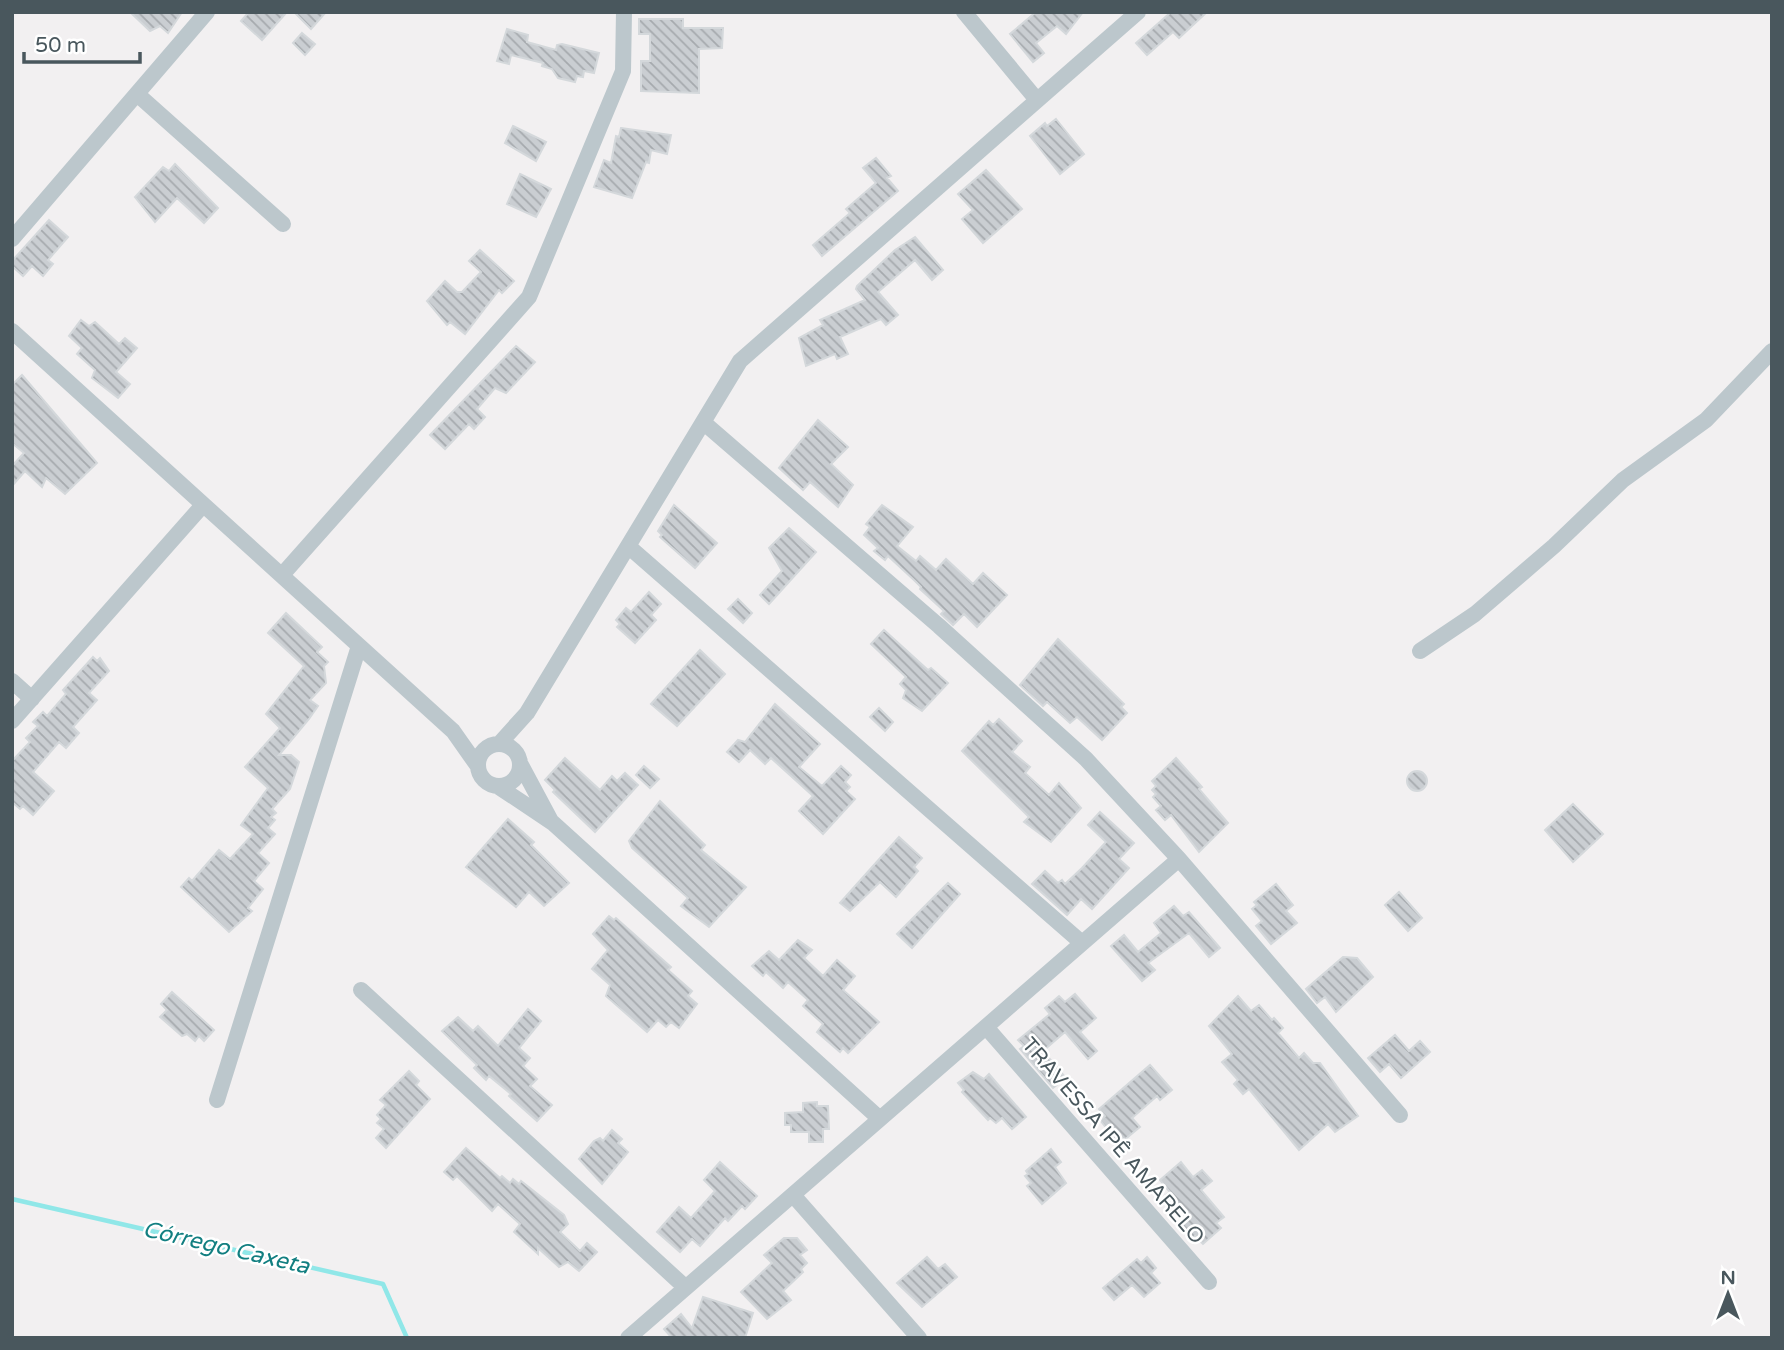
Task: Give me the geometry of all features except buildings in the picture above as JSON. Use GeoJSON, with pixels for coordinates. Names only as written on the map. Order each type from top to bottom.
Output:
{"type":"FeatureCollection","features":[{"type":"Feature","properties":{"kind":"street"},"geometry":{"type":"LineString","coordinates":[[12,239],[207,12]]}},
{"type":"Feature","properties":{"kind":"street"},"geometry":{"type":"LineString","coordinates":[[282,575],[530,297],[623,71],[624,12]]}},
{"type":"Feature","properties":{"kind":"street"},"geometry":{"type":"LineString","coordinates":[[964,12],[1037,100]]}},
{"type":"Feature","properties":{"kind":"street"},"geometry":{"type":"LineString","coordinates":[[477,765],[481,753],[527,713],[740,361],[1138,12]]}},
{"type":"Feature","properties":{"kind":"street"},"geometry":{"type":"LineString","coordinates":[[136,94],[283,224]]}},
{"type":"Feature","properties":{"kind":"street"},"geometry":{"type":"LineString","coordinates":[[12,331],[453,731],[477,765],[484,781],[499,787],[553,823],[880,1119]]}},
{"type":"Feature","properties":{"kind":"street"},"geometry":{"type":"LineString","coordinates":[[1420,652],[1485,605],[1623,480],[1706,420],[1772,351]]}},
{"type":"Feature","properties":{"kind":"street"},"geometry":{"type":"LineString","coordinates":[[703,422],[939,626],[1086,759],[1179,859],[1400,1115]]}},
{"type":"Feature","properties":{"kind":"street"},"geometry":{"type":"LineString","coordinates":[[12,721],[203,505]]}},
{"type":"Feature","properties":{"kind":"street"},"geometry":{"type":"LineString","coordinates":[[628,546],[1082,943]]}},
{"type":"Feature","properties":{"kind":"street"},"geometry":{"type":"LineString","coordinates":[[217,1100],[359,646]]}},
{"type":"Feature","properties":{"kind":"street"},"geometry":{"type":"LineString","coordinates":[[12,681],[32,699]]}},
{"type":"Feature","properties":{"kind":"street"},"geometry":{"type":"LineString","coordinates":[[499,787],[514,781],[527,713]]}},
{"type":"Feature","properties":{"kind":"street"},"geometry":{"type":"LineString","coordinates":[[453,731],[493,745],[519,759],[553,823]]}},
{"type":"Feature","properties":{"kind":"street"},"geometry":{"type":"LineString","coordinates":[[628,1338],[1179,859]]}},
{"type":"Feature","properties":{"kind":"street"},"geometry":{"type":"LineString","coordinates":[[361,990],[685,1287]]}},
{"type":"Feature","properties":{"kind":"street","name":"TRAVESSA IPÊ AMARELO"},"geometry":{"type":"LineString","coordinates":[[986,1027],[1209,1282]]}},
{"type":"Feature","properties":{"kind":"street"},"geometry":{"type":"LineString","coordinates":[[793,1195],[919,1338]]}},
{"type":"Feature","properties":{"kind":"waterway","name":"Córrego Caxeta"},"geometry":{"type":"LineString","coordinates":[[12,1199],[383,1284],[407,1338]]}}]}
